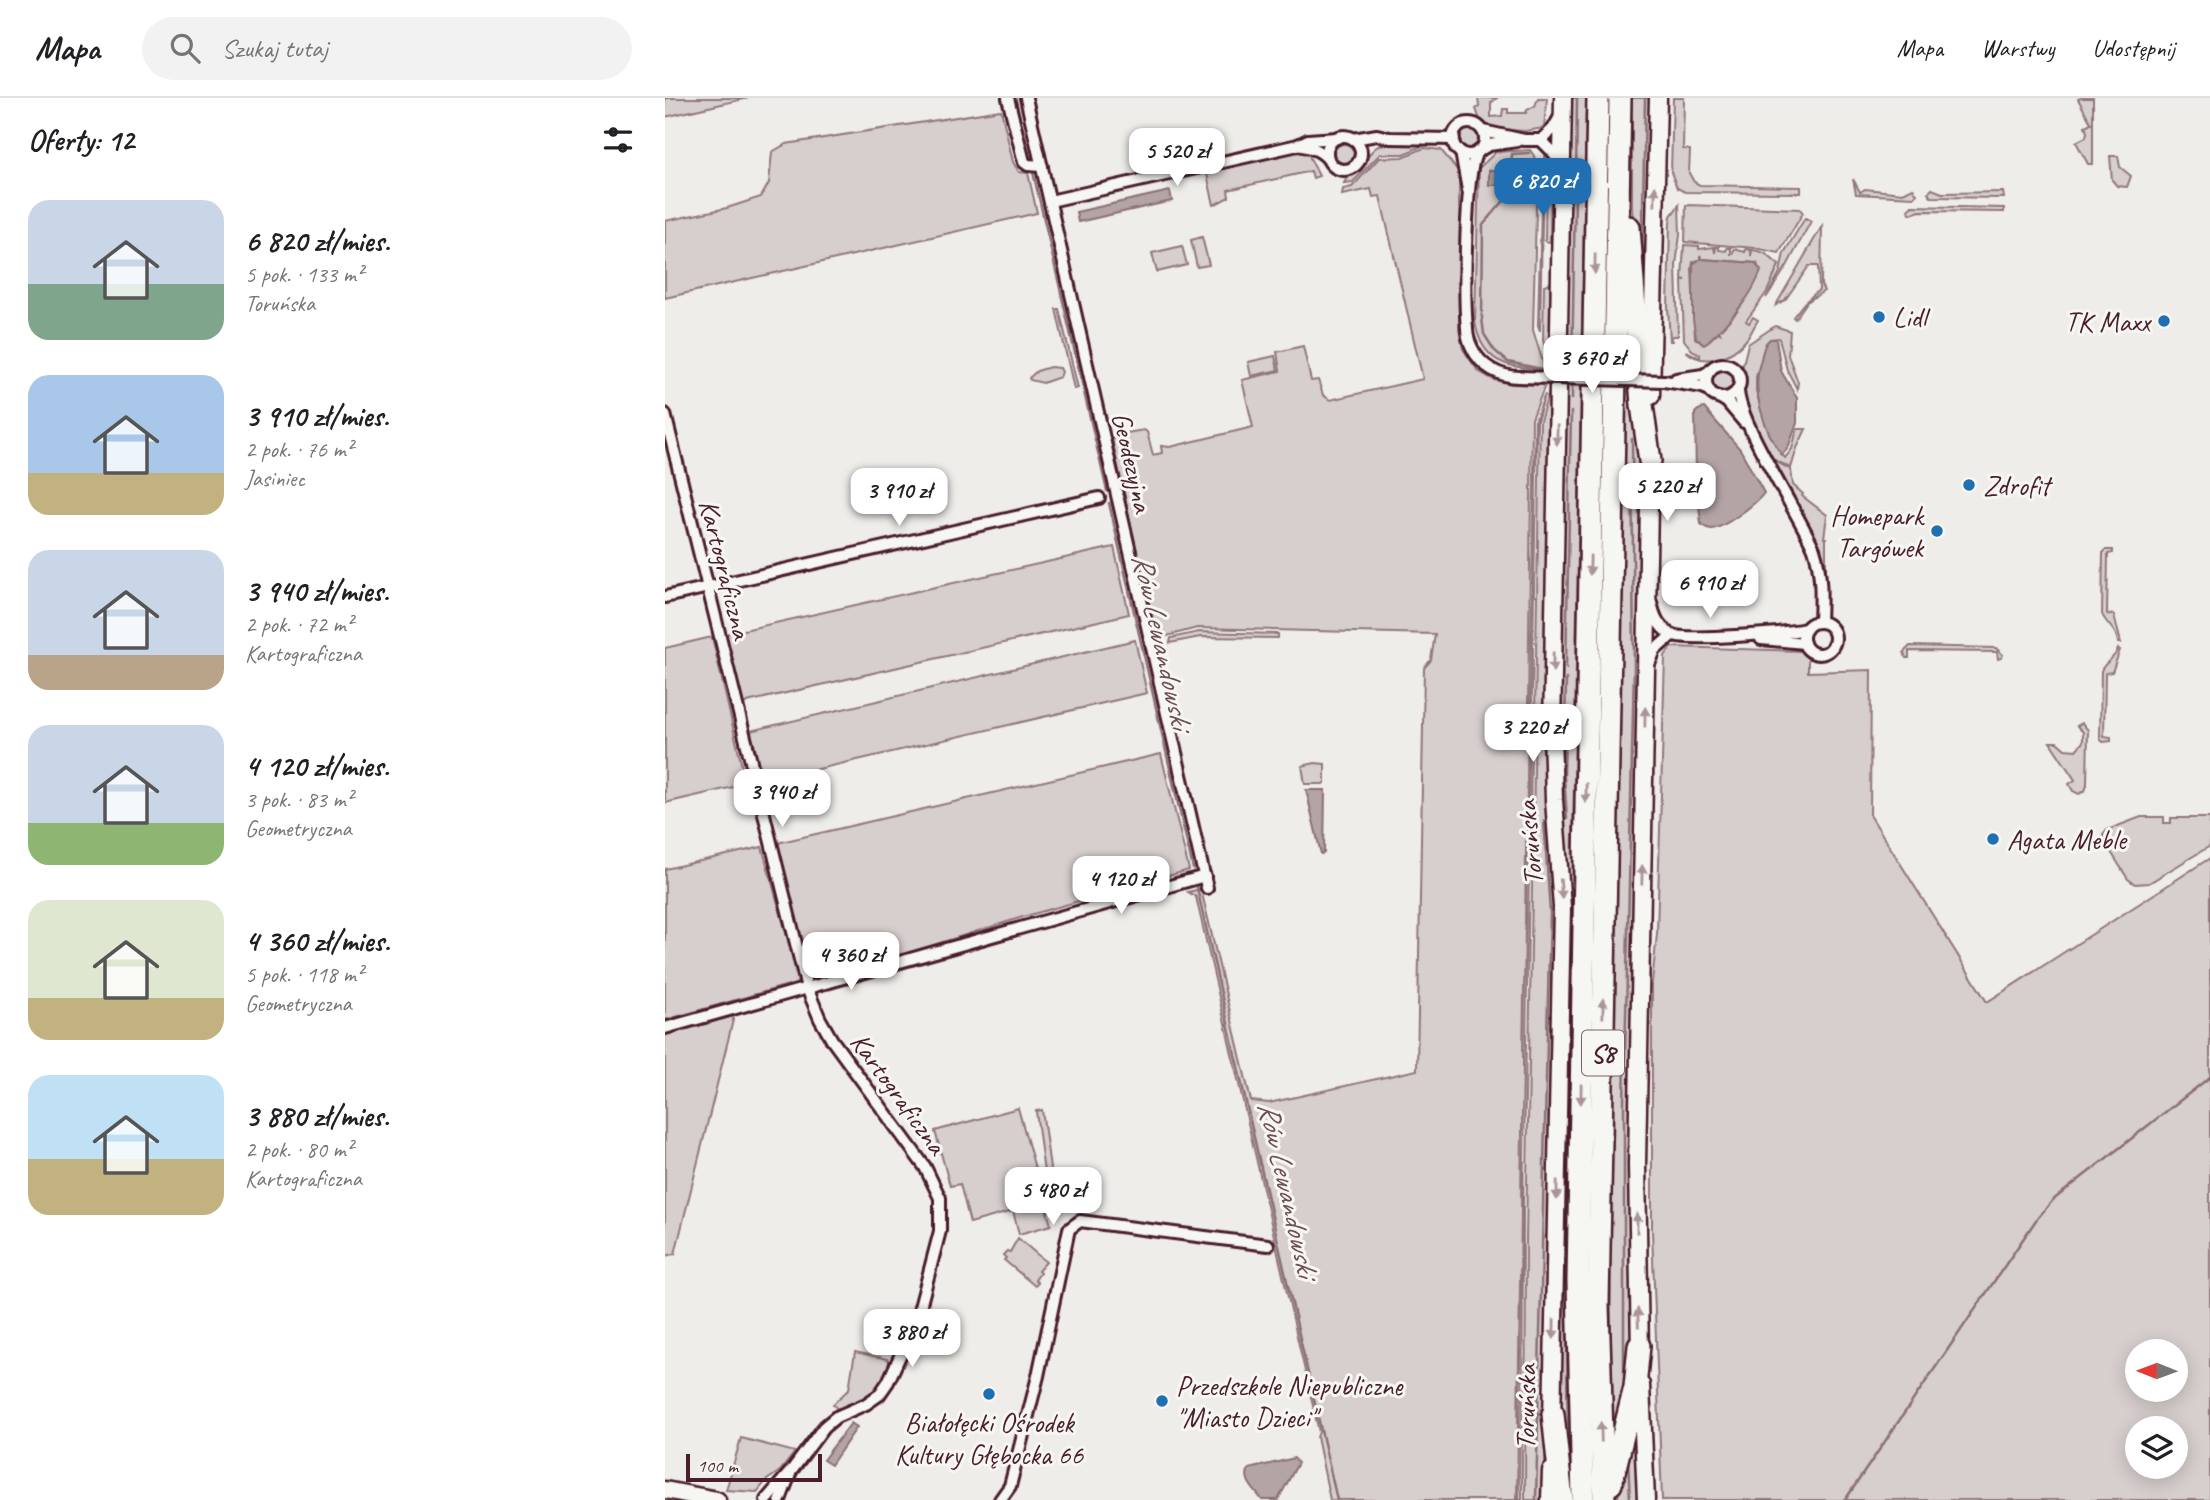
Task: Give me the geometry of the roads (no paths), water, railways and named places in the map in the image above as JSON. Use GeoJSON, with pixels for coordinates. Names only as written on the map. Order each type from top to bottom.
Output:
{"type":"FeatureCollection","features":[{"type":"Feature","properties":{"kind":"highway","name":"Toruńska"},"geometry":{"type":"LineString","coordinates":[[1583,1500],[1578,1281],[1598,98]]}},
{"type":"Feature","properties":{"kind":"highway","name":"S8"},"geometry":{"type":"LineString","coordinates":[[1606,1500],[1598,1305],[1620,98]]}},
{"type":"Feature","properties":{"kind":"highway"},"geometry":{"type":"LineString","coordinates":[[1620,125],[1642,405],[1650,461]]}},
{"type":"Feature","properties":{"kind":"highway"},"geometry":{"type":"LineString","coordinates":[[1606,1500],[1635,1387],[1639,1346]]}},
{"type":"Feature","properties":{"kind":"highway"},"geometry":{"type":"LineString","coordinates":[[1553,1414],[1562,1500]]}},
{"type":"Feature","properties":{"kind":"main road"},"geometry":{"type":"LineString","coordinates":[[1646,1500],[1639,1346],[1637,1164],[1658,98]]}},
{"type":"Feature","properties":{"kind":"main road","name":"Toruńska"},"geometry":{"type":"LineString","coordinates":[[1550,1500],[1562,907],[1552,762],[1563,105]]}},
{"type":"Feature","properties":{"kind":"main road"},"geometry":{"type":"LineString","coordinates":[[665,1490],[689,1498],[717,1500]]}},
{"type":"Feature","properties":{"kind":"street"},"geometry":{"type":"LineString","coordinates":[[1008,98],[1024,162],[1042,166]]}},
{"type":"Feature","properties":{"kind":"street","name":"Geodezyjna"},"geometry":{"type":"LineString","coordinates":[[1026,98],[1207,888]]}},
{"type":"Feature","properties":{"kind":"street"},"geometry":{"type":"LineString","coordinates":[[1541,140],[1552,129],[1563,105]]}},
{"type":"Feature","properties":{"kind":"street"},"geometry":{"type":"LineString","coordinates":[[1468,190],[1461,152],[1454,139],[1457,129],[1465,123],[1476,124],[1483,131],[1485,141],[1473,160],[1468,190],[1469,339],[1475,354],[1494,371],[1515,377],[1664,380],[1703,375],[1721,364],[1732,366],[1740,378],[1739,400],[1752,431],[1807,533],[1817,557],[1821,584],[1820,622]]}},
{"type":"Feature","properties":{"kind":"street"},"geometry":{"type":"LineString","coordinates":[[1483,131],[1541,140],[1553,152],[1562,168]]}},
{"type":"Feature","properties":{"kind":"street"},"geometry":{"type":"LineString","coordinates":[[1353,139],[1377,135],[1389,138],[1454,139]]}},
{"type":"Feature","properties":{"kind":"street"},"geometry":{"type":"LineString","coordinates":[[1050,201],[1298,145],[1308,140],[1345,136],[1353,139],[1359,146],[1361,155]]}},
{"type":"Feature","properties":{"kind":"street"},"geometry":{"type":"LineString","coordinates":[[1328,159],[1330,144],[1337,138]]}},
{"type":"Feature","properties":{"kind":"street"},"geometry":{"type":"LineString","coordinates":[[1298,145],[1324,153],[1336,168],[1345,170],[1356,166],[1367,147],[1389,138]]}},
{"type":"Feature","properties":{"kind":"street"},"geometry":{"type":"LineString","coordinates":[[1461,152],[1471,154],[1489,145],[1524,139]]}},
{"type":"Feature","properties":{"kind":"street"},"geometry":{"type":"LineString","coordinates":[[1710,371],[1707,379],[1715,394],[1729,397],[1738,389]]}},
{"type":"Feature","properties":{"kind":"street"},"geometry":{"type":"LineString","coordinates":[[1664,380],[1703,387],[1727,402],[1752,431]]}},
{"type":"Feature","properties":{"kind":"street","name":"Kartograficzna"},"geometry":{"type":"LineString","coordinates":[[665,414],[807,988],[832,1040],[925,1167],[940,1198],[942,1216],[935,1255],[917,1319],[888,1382],[879,1395],[836,1417],[824,1427],[766,1500]]}},
{"type":"Feature","properties":{"kind":"street"},"geometry":{"type":"LineString","coordinates":[[665,597],[1100,498]]}},
{"type":"Feature","properties":{"kind":"street"},"geometry":{"type":"LineString","coordinates":[[1648,584],[1659,626],[1672,635],[1748,636],[1804,643],[1819,654],[1832,647],[1835,638],[1827,624],[1820,622],[1806,629],[1748,636]]}},
{"type":"Feature","properties":{"kind":"street"},"geometry":{"type":"LineString","coordinates":[[1804,643],[1806,629]]}},
{"type":"Feature","properties":{"kind":"street"},"geometry":{"type":"LineString","coordinates":[[1646,682],[1655,650],[1672,635]]}},
{"type":"Feature","properties":{"kind":"street"},"geometry":{"type":"LineString","coordinates":[[665,1028],[1205,876]]}},
{"type":"Feature","properties":{"kind":"street"},"geometry":{"type":"LineString","coordinates":[[1000,1500],[1010,1486],[1038,1376],[1069,1228],[1080,1221],[1268,1245]]}},
{"type":"Feature","properties":{"kind":"street","name":"Kartograficzna"},"geometry":{"type":"LineString","coordinates":[[780,1500],[792,1470]]}},
{"type":"Feature","properties":{"kind":"waterway","name":"Rów Lewandowski"},"geometry":{"type":"LineString","coordinates":[[1015,98],[1031,162]]}},
{"type":"Feature","properties":{"kind":"waterway"},"geometry":{"type":"LineString","coordinates":[[1576,178],[1577,98]]}},
{"type":"Feature","properties":{"kind":"waterway"},"geometry":{"type":"LineString","coordinates":[[1642,265],[1645,98]]}},
{"type":"Feature","properties":{"kind":"waterway"},"geometry":{"type":"LineString","coordinates":[[1511,170],[1512,154],[1529,153]]}},
{"type":"Feature","properties":{"kind":"waterway","name":"Rów Lewandowski"},"geometry":{"type":"LineString","coordinates":[[1033,172],[1107,491]]}},
{"type":"Feature","properties":{"kind":"waterway"},"geometry":{"type":"LineString","coordinates":[[1510,185],[1509,195],[1483,225],[1484,334],[1494,350],[1508,362],[1542,369]]}},
{"type":"Feature","properties":{"kind":"waterway"},"geometry":{"type":"LineString","coordinates":[[1572,374],[1575,191]]}},
{"type":"Feature","properties":{"kind":"waterway"},"geometry":{"type":"LineString","coordinates":[[1572,380],[1572,399]]}},
{"type":"Feature","properties":{"kind":"waterway"},"geometry":{"type":"LineString","coordinates":[[1566,668],[1571,412]]}},
{"type":"Feature","properties":{"kind":"waterway"},"geometry":{"type":"LineString","coordinates":[[1624,1387],[1624,1104],[1634,668],[1632,439]]}},
{"type":"Feature","properties":{"kind":"waterway","name":"Rów Lewandowski"},"geometry":{"type":"LineString","coordinates":[[1109,503],[1193,869]]}},
{"type":"Feature","properties":{"kind":"waterway"},"geometry":{"type":"LineString","coordinates":[[1566,679],[1564,776],[1567,819]]}},
{"type":"Feature","properties":{"kind":"waterway"},"geometry":{"type":"LineString","coordinates":[[1536,1500],[1550,913],[1544,821]]}},
{"type":"Feature","properties":{"kind":"waterway","name":"Rów Lewandowski"},"geometry":{"type":"LineString","coordinates":[[1197,888],[1337,1500]]}},
{"type":"Feature","properties":{"kind":"waterway"},"geometry":{"type":"LineString","coordinates":[[1845,1500],[2036,1220],[2053,1200],[2210,1077]]}},
{"type":"Feature","properties":{"kind":"waterway"},"geometry":{"type":"LineString","coordinates":[[1628,1459],[1630,1500]]}},
{"type":"Feature","properties":{"kind":"place","name":"Lidl"},"geometry":{"type":"Point","coordinates":[1879,317]}},
{"type":"Feature","properties":{"kind":"place","name":"TK Maxx"},"geometry":{"type":"Point","coordinates":[2164,321]}},
{"type":"Feature","properties":{"kind":"place","name":"Zdrofit"},"geometry":{"type":"Point","coordinates":[1969,485]}},
{"type":"Feature","properties":{"kind":"place","name":"Homepark Targówek"},"geometry":{"type":"Point","coordinates":[1937,531]}},
{"type":"Feature","properties":{"kind":"place","name":"Agata Meble"},"geometry":{"type":"Point","coordinates":[1993,839]}},
{"type":"Feature","properties":{"kind":"place","name":"Białołęcki Ośrodek Kultury Głębocka 66"},"geometry":{"type":"Point","coordinates":[989,1394]}},
{"type":"Feature","properties":{"kind":"place","name":"Przedszkole Niepubliczne \"Miasto Dzieci\""},"geometry":{"type":"Point","coordinates":[1162,1401]}}]}
